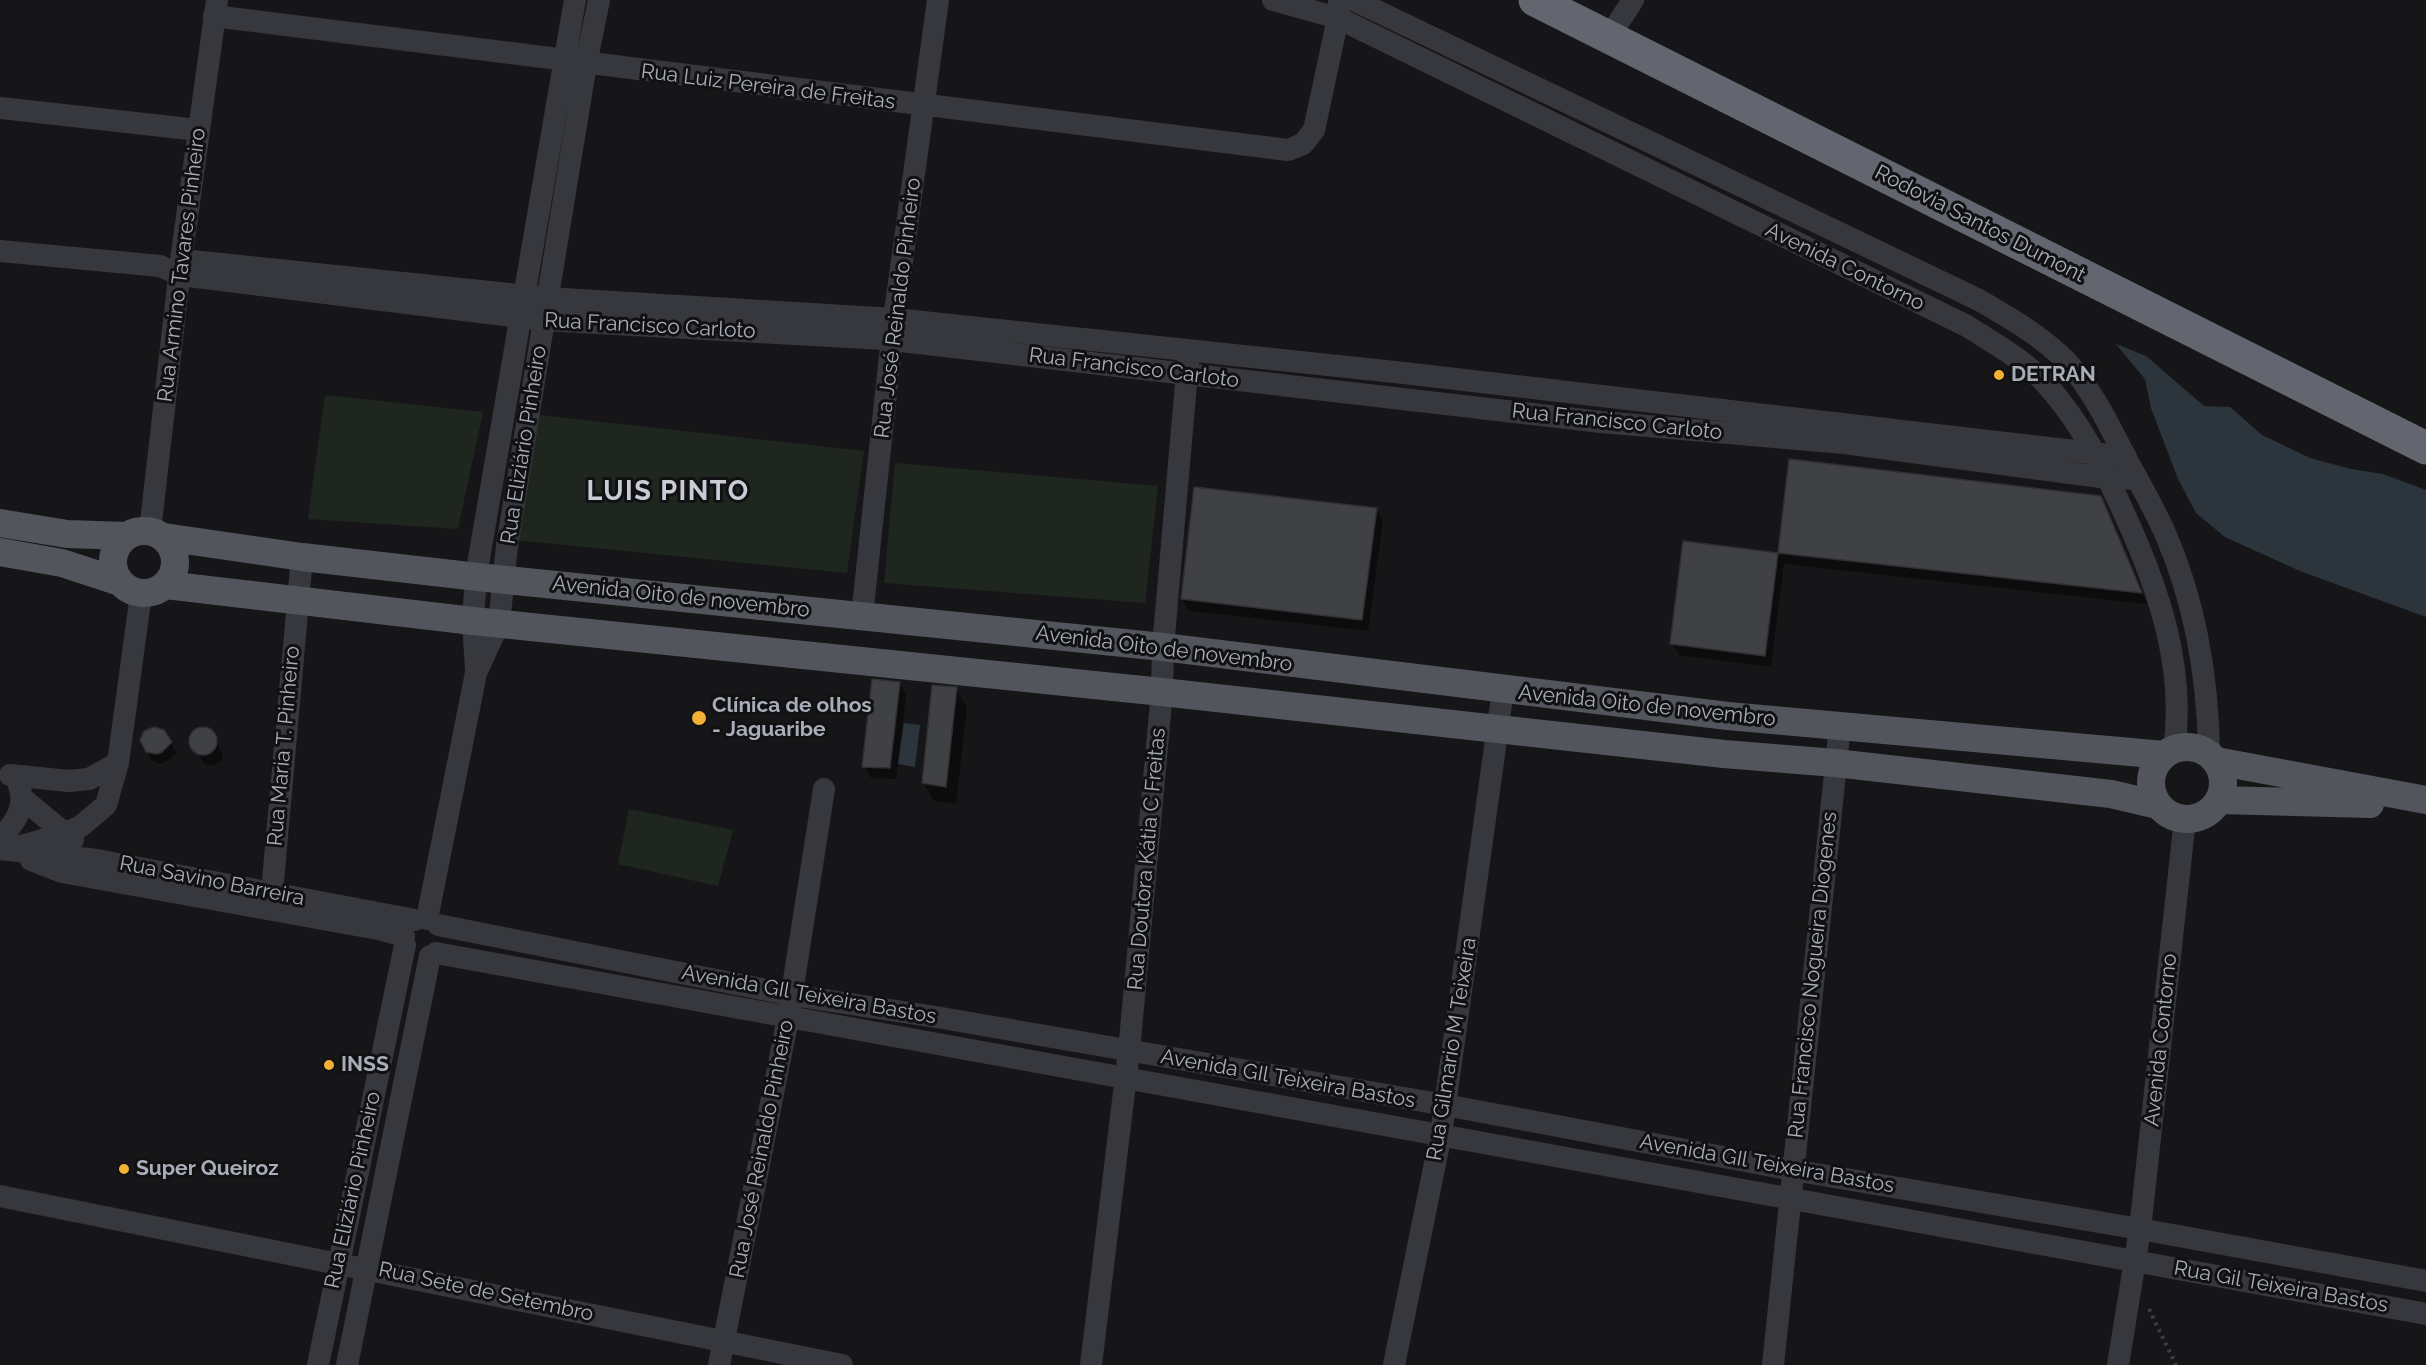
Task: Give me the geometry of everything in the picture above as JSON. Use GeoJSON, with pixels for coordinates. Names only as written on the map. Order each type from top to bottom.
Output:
{"type":"FeatureCollection","features":[{"type":"Feature","properties":{"kind":"highway","name":"Rodovia Santos Dumont"},"geometry":{"type":"LineString","coordinates":[[1535,0],[2426,448]]}},
{"type":"Feature","properties":{"kind":"main road","name":"Avenida Oito de novembro"},"geometry":{"type":"LineString","coordinates":[[0,523],[67,534],[147,535],[302,557],[489,578],[1163,647],[1728,716],[2169,752]]}},
{"type":"Feature","properties":{"kind":"main road"},"geometry":{"type":"LineString","coordinates":[[147,535],[171,545],[176,566],[173,576],[142,587],[113,563],[114,553],[147,535]]}},
{"type":"Feature","properties":{"kind":"main road","name":"Avenida Oito de novembro"},"geometry":{"type":"LineString","coordinates":[[0,552],[62,563],[142,587],[297,599],[486,622],[1835,764],[2111,794],[2158,805]]}},
{"type":"Feature","properties":{"kind":"main road"},"geometry":{"type":"LineString","coordinates":[[897,664],[900,619]]}},
{"type":"Feature","properties":{"kind":"main road"},"geometry":{"type":"LineString","coordinates":[[1369,716],[1372,673]]}},
{"type":"Feature","properties":{"kind":"main road"},"geometry":{"type":"LineString","coordinates":[[1724,754],[1728,716]]}},
{"type":"Feature","properties":{"kind":"main road"},"geometry":{"type":"LineString","coordinates":[[2212,758],[2223,780],[2220,800],[2205,815],[2196,819],[2175,818],[2158,805],[2153,795],[2152,773],[2169,752],[2186,747],[2198,748],[2212,758],[2426,800]]}},
{"type":"Feature","properties":{"kind":"main road"},"geometry":{"type":"LineString","coordinates":[[2220,800],[2426,805]]}},
{"type":"Feature","properties":{"kind":"street","name":"Rua Eliziário Pinheiro"},"geometry":{"type":"LineString","coordinates":[[535,308],[563,61],[575,0]]}},
{"type":"Feature","properties":{"kind":"street","name":"Rua Eliziário Pinheiro"},"geometry":{"type":"LineString","coordinates":[[318,1365],[338,1263],[418,929],[476,673],[486,622],[489,578],[535,308],[599,0]]}},
{"type":"Feature","properties":{"kind":"street","name":"Rua José Reinaldo Pinheiro"},"geometry":{"type":"LineString","coordinates":[[862,616],[893,329],[939,0]]}},
{"type":"Feature","properties":{"kind":"street","name":"Avenida Contorno"},"geometry":{"type":"LineString","coordinates":[[1273,0],[1338,9],[1966,326],[2023,362],[2046,384],[2071,414],[2097,454],[2142,553],[2166,624],[2176,681],[2177,726],[2169,752]]}},
{"type":"Feature","properties":{"kind":"street","name":"Avenida Contorno"},"geometry":{"type":"LineString","coordinates":[[1354,0],[1979,300],[2042,339],[2069,364],[2086,387],[2126,457],[2164,532],[2185,586],[2197,627],[2205,672],[2212,758]]}},
{"type":"Feature","properties":{"kind":"street"},"geometry":{"type":"LineString","coordinates":[[1609,37],[1633,0]]}},
{"type":"Feature","properties":{"kind":"street","name":"Rua Luiz Pereira de Freitas"},"geometry":{"type":"LineString","coordinates":[[215,8],[563,61],[1288,150],[1303,144],[1314,130],[1338,9]]}},
{"type":"Feature","properties":{"kind":"street","name":"Rua Armino Tavares Pinheiro"},"geometry":{"type":"LineString","coordinates":[[147,535],[174,267],[198,130],[215,8]]}},
{"type":"Feature","properties":{"kind":"street"},"geometry":{"type":"LineString","coordinates":[[0,108],[198,130]]}},
{"type":"Feature","properties":{"kind":"street","name":"Rua Francisco Carloto"},"geometry":{"type":"LineString","coordinates":[[0,251],[174,267],[535,308],[893,329],[1047,335],[1531,388],[1844,443],[2108,478],[2137,479]]}},
{"type":"Feature","properties":{"kind":"street"},"geometry":{"type":"LineString","coordinates":[[1966,326],[1979,300]]}},
{"type":"Feature","properties":{"kind":"street","name":"Rua Francisco Carloto"},"geometry":{"type":"LineString","coordinates":[[893,329],[1045,358],[1528,414],[1702,419],[2126,457]]}},
{"type":"Feature","properties":{"kind":"street"},"geometry":{"type":"LineString","coordinates":[[1045,358],[1047,335]]}},
{"type":"Feature","properties":{"kind":"street","name":"Rua Doutora Kátia C Freitas"},"geometry":{"type":"LineString","coordinates":[[1091,1365],[1129,1052],[1162,692],[1163,647],[1189,351]]}},
{"type":"Feature","properties":{"kind":"street"},"geometry":{"type":"LineString","coordinates":[[1528,414],[1531,388]]}},
{"type":"Feature","properties":{"kind":"street","name":"Rua Maria T. Pinheiro"},"geometry":{"type":"LineString","coordinates":[[272,892],[302,557]]}},
{"type":"Feature","properties":{"kind":"street"},"geometry":{"type":"LineString","coordinates":[[2,846],[64,834],[81,826],[106,805],[118,762],[142,587]]}},
{"type":"Feature","properties":{"kind":"street","name":"Rua Gilmario M Teixeira"},"geometry":{"type":"LineString","coordinates":[[1394,1365],[1441,1134],[1503,690]]}},
{"type":"Feature","properties":{"kind":"street","name":"Rua Francisco Nogueira Diogenes"},"geometry":{"type":"LineString","coordinates":[[1773,1365],[1840,726]]}},
{"type":"Feature","properties":{"kind":"street"},"geometry":{"type":"LineString","coordinates":[[5,772],[69,781],[89,780],[118,762]]}},
{"type":"Feature","properties":{"kind":"street"},"geometry":{"type":"LineString","coordinates":[[5,772],[17,782],[22,798],[97,860]]}},
{"type":"Feature","properties":{"kind":"street","name":"Rua José Reinaldo Pinheiro"},"geometry":{"type":"LineString","coordinates":[[719,1365],[788,1018],[824,789]]}},
{"type":"Feature","properties":{"kind":"street"},"geometry":{"type":"LineString","coordinates":[[2,846],[16,819],[22,798]]}},
{"type":"Feature","properties":{"kind":"street","name":"Avenida Contorno"},"geometry":{"type":"LineString","coordinates":[[2118,1365],[2140,1228],[2185,819]]}},
{"type":"Feature","properties":{"kind":"street","name":"Rua Savino Barreira"},"geometry":{"type":"LineString","coordinates":[[2,846],[97,860],[272,892],[418,929]]}},
{"type":"Feature","properties":{"kind":"street","name":"Rua Savino Barreira"},"geometry":{"type":"LineString","coordinates":[[2,846],[41,866],[62,872],[378,929],[418,929]]}},
{"type":"Feature","properties":{"kind":"street","name":"Rua Eliziário Pinheiro"},"geometry":{"type":"LineString","coordinates":[[347,1365],[433,954],[440,948],[443,936],[418,929]]}},
{"type":"Feature","properties":{"kind":"street","name":"Avenida GIl Teixeira Bastos"},"geometry":{"type":"LineString","coordinates":[[2134,1267],[1790,1197],[931,1041],[788,1018],[433,954],[418,957],[408,950],[418,929],[792,995],[936,1017],[1445,1105],[1793,1170],[2140,1228]]}},
{"type":"Feature","properties":{"kind":"street"},"geometry":{"type":"LineString","coordinates":[[931,1041],[936,1017]]}},
{"type":"Feature","properties":{"kind":"street","name":"Rua Sete de Setembro"},"geometry":{"type":"LineString","coordinates":[[0,1196],[842,1365]]}},
{"type":"Feature","properties":{"kind":"street","name":"Rua Gil Teixeira Bastos"},"geometry":{"type":"LineString","coordinates":[[2140,1228],[2426,1281]]}},
{"type":"Feature","properties":{"kind":"street","name":"Rua Gil Teixeira Bastos"},"geometry":{"type":"LineString","coordinates":[[2134,1267],[2426,1314]]}},
{"type":"Feature","properties":{"kind":"path"},"geometry":{"type":"LineString","coordinates":[[2134,1267],[2176,1365]]}},
{"type":"Feature","properties":{"kind":"shaded area"},"geometry":{"type":"Polygon","coordinates":[[[2116,344],[2146,356],[2204,406],[2230,407],[2262,435],[2310,458],[2351,469],[2383,474],[2426,490],[2426,617],[2300,571],[2225,537],[2196,513],[2178,479],[2151,408],[2145,379],[2116,344]]]}},
{"type":"Feature","properties":{"kind":"shaded area"},"geometry":{"type":"Polygon","coordinates":[[[325,395],[483,412],[458,529],[308,519],[325,395]]]}},
{"type":"Feature","properties":{"kind":"shaded area"},"geometry":{"type":"Polygon","coordinates":[[[539,415],[864,451],[847,573],[514,540],[539,415]]]}},
{"type":"Feature","properties":{"kind":"shaded area"},"geometry":{"type":"Polygon","coordinates":[[[895,463],[1158,486],[1145,603],[884,583],[895,463]]]}},
{"type":"Feature","properties":{"kind":"shaded area"},"geometry":{"type":"Polygon","coordinates":[[[904,723],[920,725],[915,767],[898,764],[904,723]]]}},
{"type":"Feature","properties":{"kind":"shaded area"},"geometry":{"type":"Polygon","coordinates":[[[629,809],[733,830],[718,886],[618,864],[629,809]]]}},
{"type":"Feature","properties":{"kind":"building"},"geometry":{"type":"Polygon","coordinates":[[[1789,459],[2101,496],[2142,593],[1778,553],[1789,459]]]}},
{"type":"Feature","properties":{"kind":"building"},"geometry":{"type":"Polygon","coordinates":[[[1194,487],[1377,508],[1362,620],[1181,599],[1194,487]]]}},
{"type":"Feature","properties":{"kind":"building"},"geometry":{"type":"Polygon","coordinates":[[[1683,541],[1778,553],[1765,656],[1670,644],[1683,541]]]}},
{"type":"Feature","properties":{"kind":"building"},"geometry":{"type":"Polygon","coordinates":[[[872,679],[900,682],[890,768],[862,767],[872,679]]]}},
{"type":"Feature","properties":{"kind":"building"},"geometry":{"type":"Polygon","coordinates":[[[932,685],[957,687],[946,787],[922,783],[932,685]]]}},
{"type":"Feature","properties":{"kind":"building"},"geometry":{"type":"Polygon","coordinates":[[[154,727],[164,730],[172,742],[157,754],[146,752],[140,740],[144,731],[154,727]]]}},
{"type":"Feature","properties":{"kind":"building"},"geometry":{"type":"Polygon","coordinates":[[[203,727],[213,731],[217,741],[213,751],[203,755],[193,751],[189,741],[193,731],[203,727]]]}},
{"type":"Feature","properties":{"kind":"place","name":"DETRAN"},"geometry":{"type":"Point","coordinates":[1999,375]}},
{"type":"Feature","properties":{"kind":"place","name":"Clínica de olhos - Jaguaribe"},"geometry":{"type":"Point","coordinates":[699,718]}},
{"type":"Feature","properties":{"kind":"place","name":"INSS"},"geometry":{"type":"Point","coordinates":[329,1065]}},
{"type":"Feature","properties":{"kind":"place","name":"Super Queiroz"},"geometry":{"type":"Point","coordinates":[124,1169]}},
{"type":"Feature","properties":{"kind":"district","name":"LUIS PINTO"},"geometry":{"type":"Point","coordinates":[668,492]}}]}
